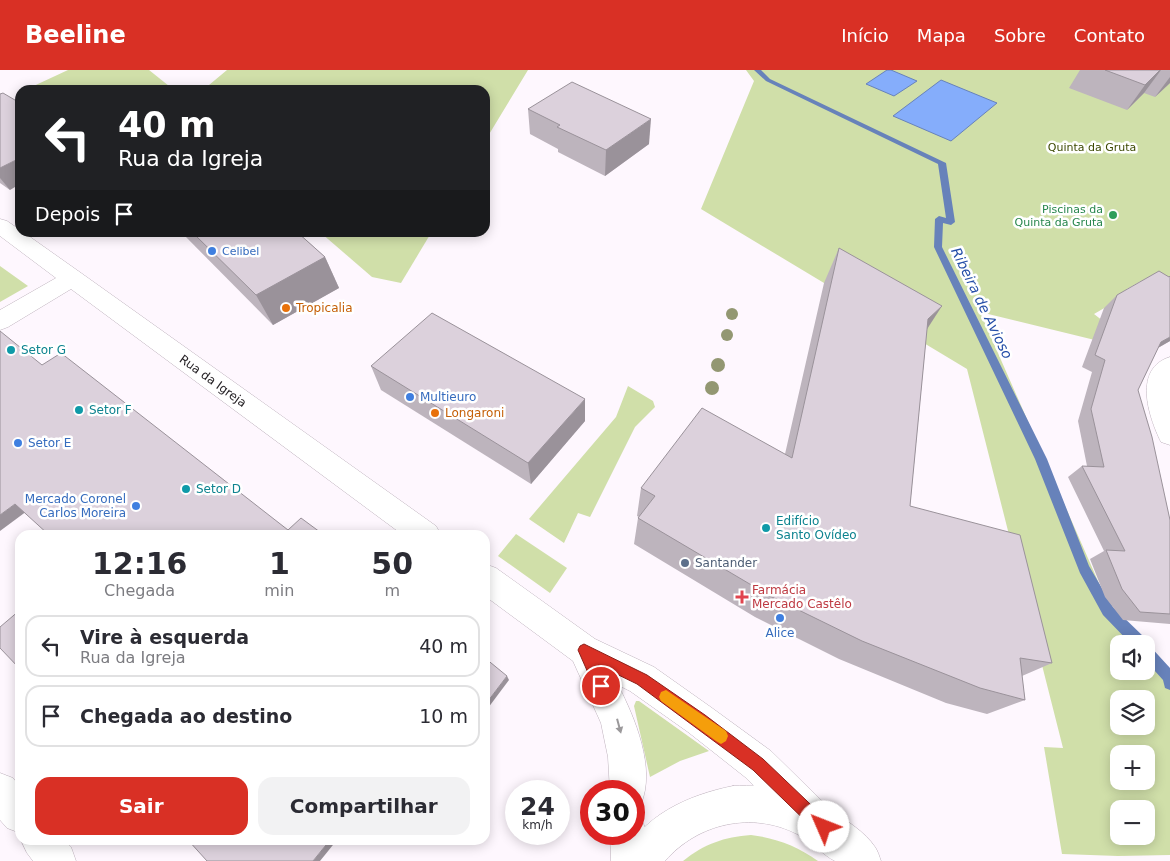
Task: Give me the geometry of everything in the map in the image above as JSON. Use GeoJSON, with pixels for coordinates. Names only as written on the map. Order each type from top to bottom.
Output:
{"type":"FeatureCollection","features":[{"type":"Feature","properties":{"kind":"street","name":"Rua da Igreja"},"geometry":{"type":"LineString","coordinates":[[0,226],[15,237]]}},
{"type":"Feature","properties":{"kind":"street","name":"Rua da Igreja"},"geometry":{"type":"LineString","coordinates":[[15,237],[419,530]]}},
{"type":"Feature","properties":{"kind":"street"},"geometry":{"type":"LineString","coordinates":[[0,321],[73,278]]}},
{"type":"Feature","properties":{"kind":"street"},"geometry":{"type":"LineString","coordinates":[[1170,366],[1159,378],[1158,387],[1170,434]]}},
{"type":"Feature","properties":{"kind":"street"},"geometry":{"type":"LineString","coordinates":[[490,582],[584,650],[642,679],[700,720],[758,764],[824,827],[863,859]]}},
{"type":"Feature","properties":{"kind":"street"},"geometry":{"type":"LineString","coordinates":[[584,650],[618,721],[626,757],[627,780]]}},
{"type":"Feature","properties":{"kind":"street"},"geometry":{"type":"LineString","coordinates":[[0,791],[15,810]]}},
{"type":"Feature","properties":{"kind":"street"},"geometry":{"type":"LineString","coordinates":[[640,861],[660,837],[676,824],[699,812],[719,806],[746,803],[767,804],[801,815],[824,827]]}},
{"type":"Feature","properties":{"kind":"street"},"geometry":{"type":"LineString","coordinates":[[44,845],[57,861]]}},
{"type":"Feature","properties":{"kind":"street"},"geometry":{"type":"LineString","coordinates":[[629,845],[630,861]]}},
{"type":"Feature","properties":{"kind":"green space"},"geometry":{"type":"Polygon","coordinates":[[[68,70],[149,70],[168,85],[36,85],[68,70]]]}},
{"type":"Feature","properties":{"kind":"green space"},"geometry":{"type":"Polygon","coordinates":[[[227,70],[528,70],[490,133],[490,85],[209,85],[227,70]]]}},
{"type":"Feature","properties":{"kind":"green space","name":"Quinta da Gruta"},"geometry":{"type":"Polygon","coordinates":[[[746,70],[1170,70],[1170,300],[1141,281],[1127,289],[1120,299],[1094,314],[1112,328],[1107,343],[980,312],[1105,597],[1137,635],[1110,635],[1110,680],[1155,680],[1155,653],[1170,669],[1170,855],[1062,854],[1044,747],[1063,748],[967,369],[701,209],[754,81],[746,70]]]}},
{"type":"Feature","properties":{"kind":"green space"},"geometry":{"type":"Polygon","coordinates":[[[326,237],[429,237],[401,283],[372,277],[326,237]]]}},
{"type":"Feature","properties":{"kind":"green space"},"geometry":{"type":"Polygon","coordinates":[[[0,266],[28,286],[0,302],[0,266]]]}},
{"type":"Feature","properties":{"kind":"green space"},"geometry":{"type":"Polygon","coordinates":[[[628,386],[653,401],[655,407],[635,427],[590,517],[578,513],[564,543],[529,519],[616,417],[628,386]]]}},
{"type":"Feature","properties":{"kind":"green space"},"geometry":{"type":"Polygon","coordinates":[[[516,534],[567,568],[550,593],[498,556],[516,534]]]}},
{"type":"Feature","properties":{"kind":"green space"},"geometry":{"type":"Polygon","coordinates":[[[636,701],[639,701],[709,751],[680,761],[650,777],[634,706],[636,701]]]}},
{"type":"Feature","properties":{"kind":"green space"},"geometry":{"type":"Polygon","coordinates":[[[751,835],[769,838],[786,844],[818,861],[683,861],[715,842],[751,835]]]}},
{"type":"Feature","properties":{"kind":"water"},"geometry":{"type":"Polygon","coordinates":[[[887,70],[917,81],[894,96],[866,84],[887,70]]]}},
{"type":"Feature","properties":{"kind":"water"},"geometry":{"type":"Polygon","coordinates":[[[941,80],[997,103],[951,141],[893,116],[941,80]]]}},
{"type":"Feature","properties":{"kind":"building"},"geometry":{"type":"Polygon","coordinates":[[[1105,70],[1160,70],[1145,85],[1105,70]]]}},
{"type":"Feature","properties":{"kind":"building"},"geometry":{"type":"Polygon","coordinates":[[[572,82],[651,119],[606,150],[557,127],[560,125],[528,109],[572,82]]]}},
{"type":"Feature","properties":{"kind":"building"},"geometry":{"type":"Polygon","coordinates":[[[3,93],[15,100],[15,160],[0,168],[0,94],[3,93]]]}},
{"type":"Feature","properties":{"kind":"building"},"geometry":{"type":"Polygon","coordinates":[[[197,237],[303,237],[325,257],[256,295],[197,237]]]}},
{"type":"Feature","properties":{"kind":"building","name":"Edifício Santo Ovídeo"},"geometry":{"type":"Polygon","coordinates":[[[839,248],[942,306],[928,319],[910,506],[1020,535],[1052,663],[1020,658],[1025,700],[980,688],[862,641],[770,596],[638,518],[655,496],[641,488],[702,408],[792,458],[839,248]]]}},
{"type":"Feature","properties":{"kind":"building"},"geometry":{"type":"Polygon","coordinates":[[[1159,271],[1170,276],[1170,337],[1161,342],[1138,390],[1152,437],[1170,520],[1170,614],[1140,612],[1122,589],[1106,550],[1125,551],[1082,466],[1104,467],[1091,409],[1105,360],[1095,355],[1117,295],[1159,271]]]}},
{"type":"Feature","properties":{"kind":"building"},"geometry":{"type":"Polygon","coordinates":[[[432,313],[585,399],[528,463],[371,366],[432,313]]]}},
{"type":"Feature","properties":{"kind":"building","name":"Mercado Coronel Carlos Moreira"},"geometry":{"type":"Polygon","coordinates":[[[0,331],[42,365],[61,353],[288,530],[44,530],[15,504],[0,515],[0,331]]]}},
{"type":"Feature","properties":{"kind":"building","name":"Mercado Coronel Carlos Moreira"},"geometry":{"type":"Polygon","coordinates":[[[301,518],[317,530],[288,530],[301,518]]]}},
{"type":"Feature","properties":{"kind":"building"},"geometry":{"type":"Polygon","coordinates":[[[15,614],[15,664],[0,648],[0,627],[15,614]]]}},
{"type":"Feature","properties":{"kind":"building"},"geometry":{"type":"Polygon","coordinates":[[[490,662],[507,676],[490,698],[490,662]]]}},
{"type":"Feature","properties":{"kind":"building"},"geometry":{"type":"Polygon","coordinates":[[[193,845],[326,845],[313,861],[207,861],[193,845]]]}},
{"type":"Feature","properties":{"kind":"waterway","name":"Ribeira de Avioso"},"geometry":{"type":"LineString","coordinates":[[757,70],[768,80],[942,163],[951,222],[939,219],[938,247],[1041,459],[1084,569],[1108,611],[1132,635]]}},
{"type":"Feature","properties":{"kind":"waterway","name":"Ribeira de Avioso"},"geometry":{"type":"LineString","coordinates":[[1155,660],[1170,678],[1170,683]]}},
{"type":"Feature","properties":{"kind":"slow traffic"},"geometry":{"type":"LineString","coordinates":[[666,697],[721,736]]}},
{"type":"Feature","properties":{"kind":"place","name":"Piscinas da Quinta da Gruta"},"geometry":{"type":"Point","coordinates":[1113,215]}},
{"type":"Feature","properties":{"kind":"place","name":"Celibel"},"geometry":{"type":"Point","coordinates":[212,251]}},
{"type":"Feature","properties":{"kind":"place","name":"Tropicalia"},"geometry":{"type":"Point","coordinates":[286,308]}},
{"type":"Feature","properties":{"kind":"place","name":"Setor G"},"geometry":{"type":"Point","coordinates":[11,350]}},
{"type":"Feature","properties":{"kind":"place","name":"Multieuro"},"geometry":{"type":"Point","coordinates":[410,397]}},
{"type":"Feature","properties":{"kind":"place","name":"Setor F"},"geometry":{"type":"Point","coordinates":[79,410]}},
{"type":"Feature","properties":{"kind":"place","name":"Longaroni"},"geometry":{"type":"Point","coordinates":[435,413]}},
{"type":"Feature","properties":{"kind":"place","name":"Setor E"},"geometry":{"type":"Point","coordinates":[18,443]}},
{"type":"Feature","properties":{"kind":"place","name":"Setor D"},"geometry":{"type":"Point","coordinates":[186,489]}},
{"type":"Feature","properties":{"kind":"place","name":"Mercado Coronel Carlos Moreira"},"geometry":{"type":"Point","coordinates":[136,506]}},
{"type":"Feature","properties":{"kind":"place","name":"Edifício Santo Ovídeo"},"geometry":{"type":"Point","coordinates":[766,528]}},
{"type":"Feature","properties":{"kind":"place","name":"Santander"},"geometry":{"type":"Point","coordinates":[685,563]}},
{"type":"Feature","properties":{"kind":"place","name":"Farmácia Mercado Castêlo"},"geometry":{"type":"Point","coordinates":[742,597]}},
{"type":"Feature","properties":{"kind":"place","name":"Alice"},"geometry":{"type":"Point","coordinates":[780,618]}},
{"type":"Feature","properties":{"kind":"route"},"geometry":{"type":"LineString","coordinates":[[601,686],[584,650],[642,679],[700,720],[758,764],[824,827]]}}]}
